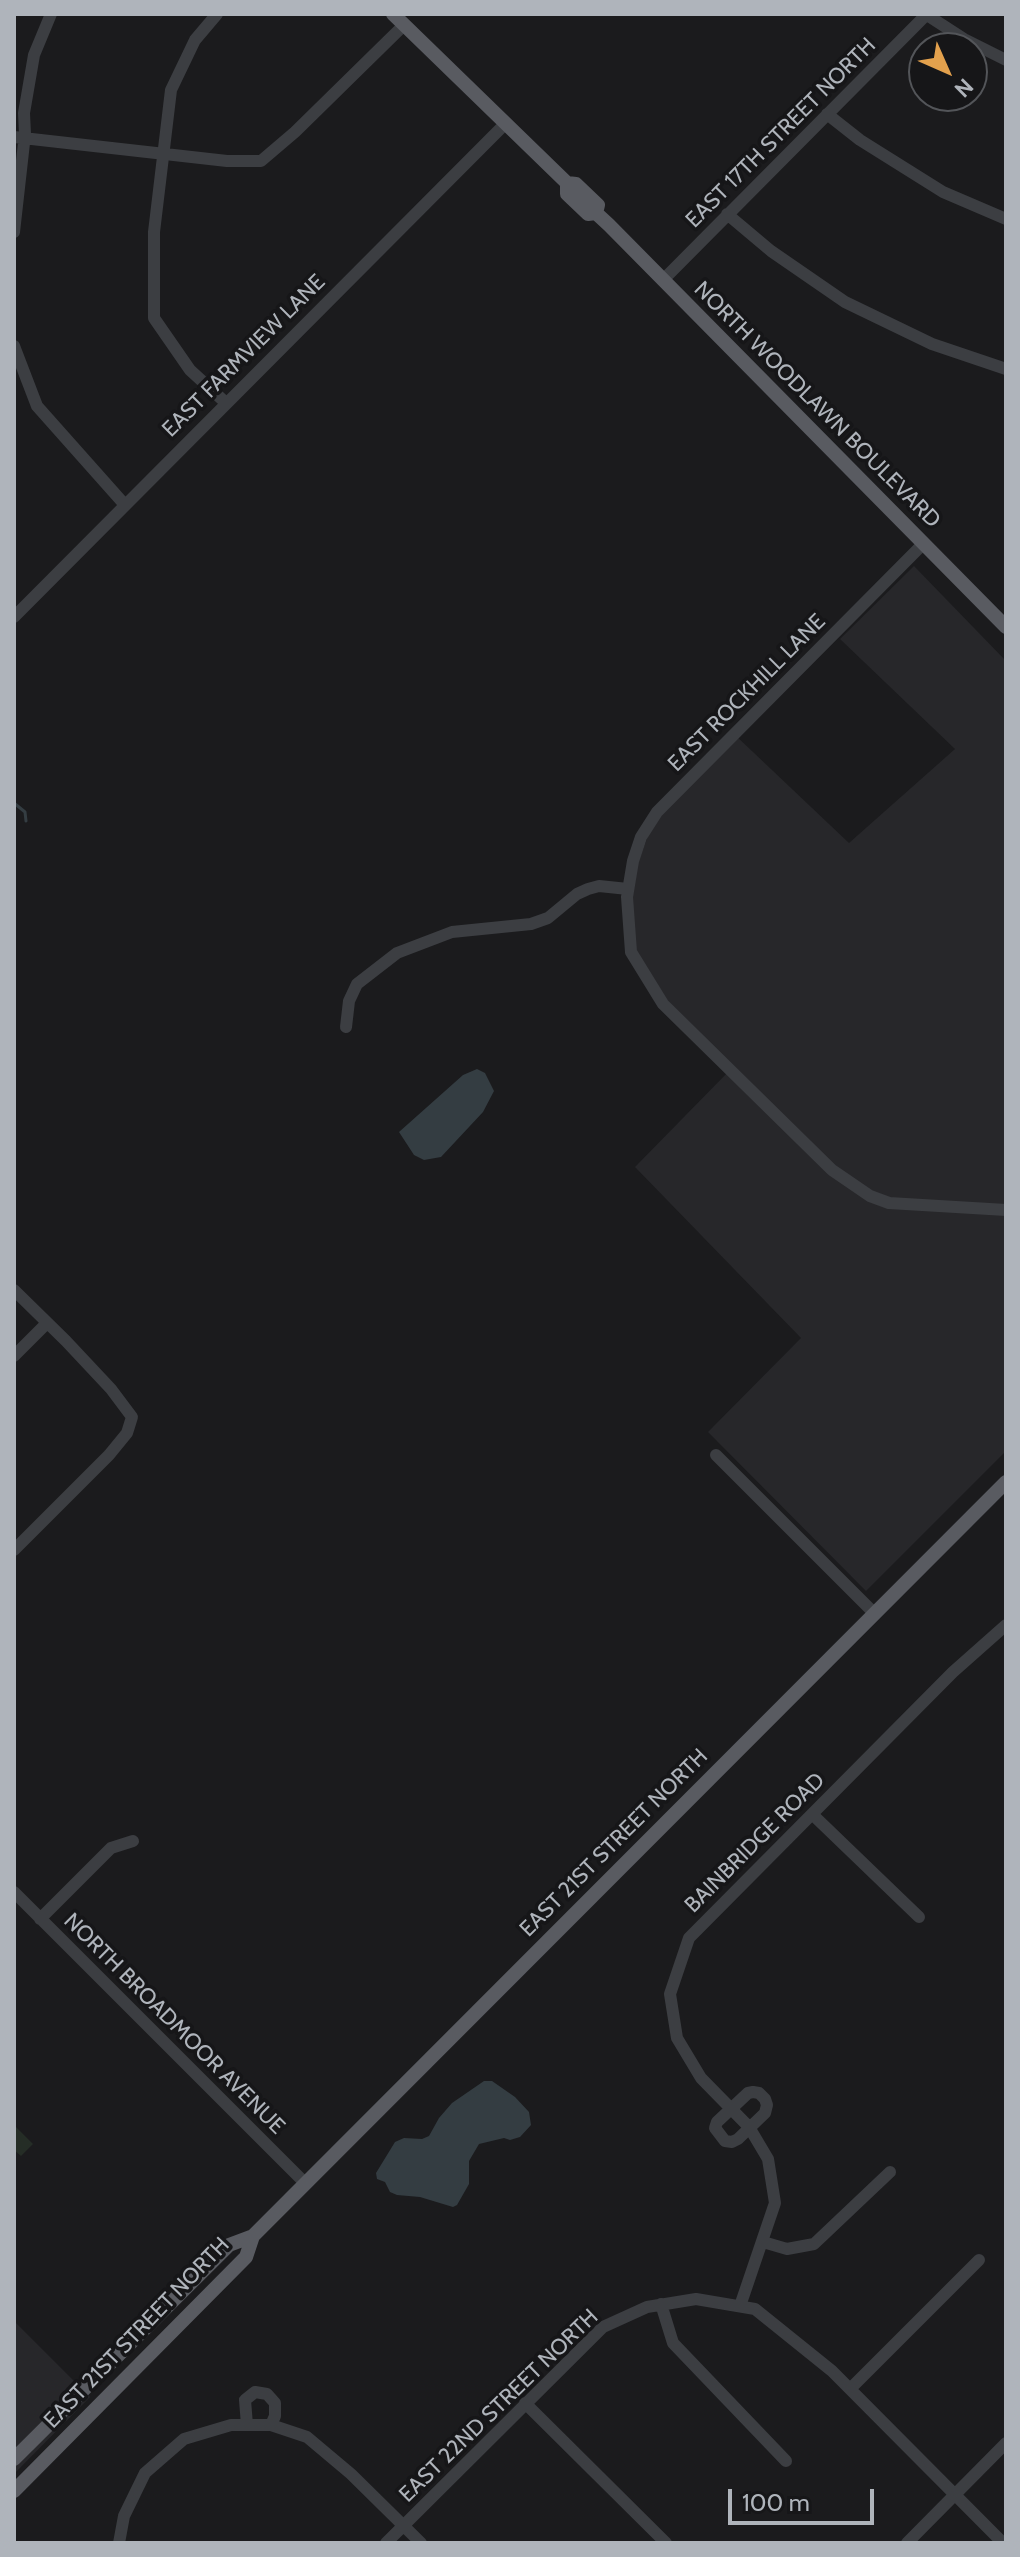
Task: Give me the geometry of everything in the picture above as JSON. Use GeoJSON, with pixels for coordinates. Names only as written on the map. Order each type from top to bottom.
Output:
{"type":"FeatureCollection","features":[{"type":"Feature","properties":{"kind":"main road","name":"NORTH WOODLAWN BOULEVARD"},"geometry":{"type":"LineString","coordinates":[[398,19],[504,125],[567,183],[576,184],[598,205],[596,213],[1006,627]]}},
{"type":"Feature","properties":{"kind":"main road","name":"EAST 21ST STREET NORTH"},"geometry":{"type":"LineString","coordinates":[[14,2459],[229,2245],[253,2236],[1006,1482]]}},
{"type":"Feature","properties":{"kind":"main road","name":"EAST 21ST STREET NORTH"},"geometry":{"type":"LineString","coordinates":[[14,2491],[246,2257],[253,2236]]}},
{"type":"Feature","properties":{"kind":"street"},"geometry":{"type":"LineString","coordinates":[[14,232],[19,137],[34,55],[51,14]]}},
{"type":"Feature","properties":{"kind":"street"},"geometry":{"type":"LineString","coordinates":[[217,14],[195,40],[171,90],[154,232],[154,318],[190,370],[226,403]]}},
{"type":"Feature","properties":{"kind":"street"},"geometry":{"type":"LineString","coordinates":[[927,14],[964,39],[1006,60]]}},
{"type":"Feature","properties":{"kind":"street","name":"EAST 17TH STREET NORTH"},"geometry":{"type":"LineString","coordinates":[[663,280],[927,14]]}},
{"type":"Feature","properties":{"kind":"street"},"geometry":{"type":"LineString","coordinates":[[19,137],[227,161],[261,161],[295,132],[398,19]]}},
{"type":"Feature","properties":{"kind":"street"},"geometry":{"type":"LineString","coordinates":[[827,114],[860,140],[943,192],[1006,219]]}},
{"type":"Feature","properties":{"kind":"street","name":"EAST FARMVIEW LANE"},"geometry":{"type":"LineString","coordinates":[[14,617],[21,602],[125,505],[504,125]]}},
{"type":"Feature","properties":{"kind":"street"},"geometry":{"type":"LineString","coordinates":[[727,214],[771,251],[845,302],[932,344],[1006,369]]}},
{"type":"Feature","properties":{"kind":"street"},"geometry":{"type":"LineString","coordinates":[[14,346],[37,406],[125,505]]}},
{"type":"Feature","properties":{"kind":"street","name":"EAST ROCKHILL LANE"},"geometry":{"type":"LineString","coordinates":[[923,544],[657,812],[641,837],[633,861],[628,889],[631,952],[663,1004],[832,1170],[870,1196],[889,1203],[1006,1210]]}},
{"type":"Feature","properties":{"kind":"street"},"geometry":{"type":"LineString","coordinates":[[346,1027],[349,1001],[357,984],[397,953],[452,932],[531,924],[548,918],[577,894],[588,889],[599,886],[628,889]]}},
{"type":"Feature","properties":{"kind":"street"},"geometry":{"type":"LineString","coordinates":[[14,1290],[111,1389],[132,1417],[127,1433],[109,1455],[14,1550]]}},
{"type":"Feature","properties":{"kind":"street"},"geometry":{"type":"LineString","coordinates":[[14,1356],[47,1323]]}},
{"type":"Feature","properties":{"kind":"street"},"geometry":{"type":"LineString","coordinates":[[716,1455],[875,1614]]}},
{"type":"Feature","properties":{"kind":"street","name":"BAINBRIDGE ROAD"},"geometry":{"type":"LineString","coordinates":[[740,2306],[775,2203],[768,2159],[749,2127],[701,2078],[677,2038],[670,1994],[689,1938],[986,1641],[1006,1625]]}},
{"type":"Feature","properties":{"kind":"street"},"geometry":{"type":"LineString","coordinates":[[812,1814],[919,1917]]}},
{"type":"Feature","properties":{"kind":"street"},"geometry":{"type":"LineString","coordinates":[[40,1919],[111,1848],[133,1841]]}},
{"type":"Feature","properties":{"kind":"street","name":"NORTH BROADMOOR AVENUE"},"geometry":{"type":"LineString","coordinates":[[14,1892],[305,2183]]}},
{"type":"Feature","properties":{"kind":"street"},"geometry":{"type":"LineString","coordinates":[[748,2093],[759,2093],[767,2105],[765,2113],[749,2127],[732,2142],[725,2141],[715,2128],[717,2122],[748,2093]]}},
{"type":"Feature","properties":{"kind":"street"},"geometry":{"type":"LineString","coordinates":[[763,2242],[787,2249],[814,2244],[890,2172]]}},
{"type":"Feature","properties":{"kind":"street"},"geometry":{"type":"LineString","coordinates":[[850,2389],[979,2260]]}},
{"type":"Feature","properties":{"kind":"street","name":"EAST 22ND STREET NORTH"},"geometry":{"type":"LineString","coordinates":[[386,2543],[603,2327],[647,2307],[696,2299],[755,2309],[832,2371],[1003,2543]]}},
{"type":"Feature","properties":{"kind":"street"},"geometry":{"type":"LineString","coordinates":[[661,2304],[673,2343],[786,2461]]}},
{"type":"Feature","properties":{"kind":"street"},"geometry":{"type":"LineString","coordinates":[[247,2425],[245,2400],[255,2392],[267,2394],[275,2403],[271,2425]]}},
{"type":"Feature","properties":{"kind":"street"},"geometry":{"type":"LineString","coordinates":[[525,2403],[666,2543]]}},
{"type":"Feature","properties":{"kind":"street"},"geometry":{"type":"LineString","coordinates":[[119,2543],[124,2516],[145,2473],[184,2439],[231,2425],[271,2425],[307,2437],[351,2474],[421,2543]]}},
{"type":"Feature","properties":{"kind":"street"},"geometry":{"type":"LineString","coordinates":[[907,2543],[1006,2443]]}},
{"type":"Feature","properties":{"kind":"shaded area"},"geometry":{"type":"Polygon","coordinates":[[[914,566],[1006,661],[1006,1451],[866,1591],[708,1432],[801,1338],[635,1167],[730,1070],[663,1004],[631,952],[628,889],[657,812],[734,734],[849,843],[955,749],[840,639],[914,566]]]}},
{"type":"Feature","properties":{"kind":"shaded area"},"geometry":{"type":"Polygon","coordinates":[[[477,1069],[485,1073],[494,1091],[483,1112],[441,1157],[424,1160],[414,1155],[399,1132],[463,1075],[477,1069]]]}},
{"type":"Feature","properties":{"kind":"shaded area"},"geometry":{"type":"Polygon","coordinates":[[[484,2081],[492,2081],[515,2097],[529,2112],[531,2125],[520,2137],[479,2144],[469,2161],[469,2184],[453,2207],[390,2192],[385,2182],[377,2179],[376,2173],[395,2142],[429,2136],[452,2103],[484,2081]]]}},
{"type":"Feature","properties":{"kind":"shaded area"},"geometry":{"type":"Polygon","coordinates":[[[14,2125],[33,2144],[21,2156],[14,2150],[14,2125]]]}},
{"type":"Feature","properties":{"kind":"shaded area"},"geometry":{"type":"Polygon","coordinates":[[[14,2321],[90,2397],[14,2474],[14,2321]]]}},
{"type":"Feature","properties":{"kind":"waterway"},"geometry":{"type":"LineString","coordinates":[[14,803],[25,812],[26,821]]}}]}
